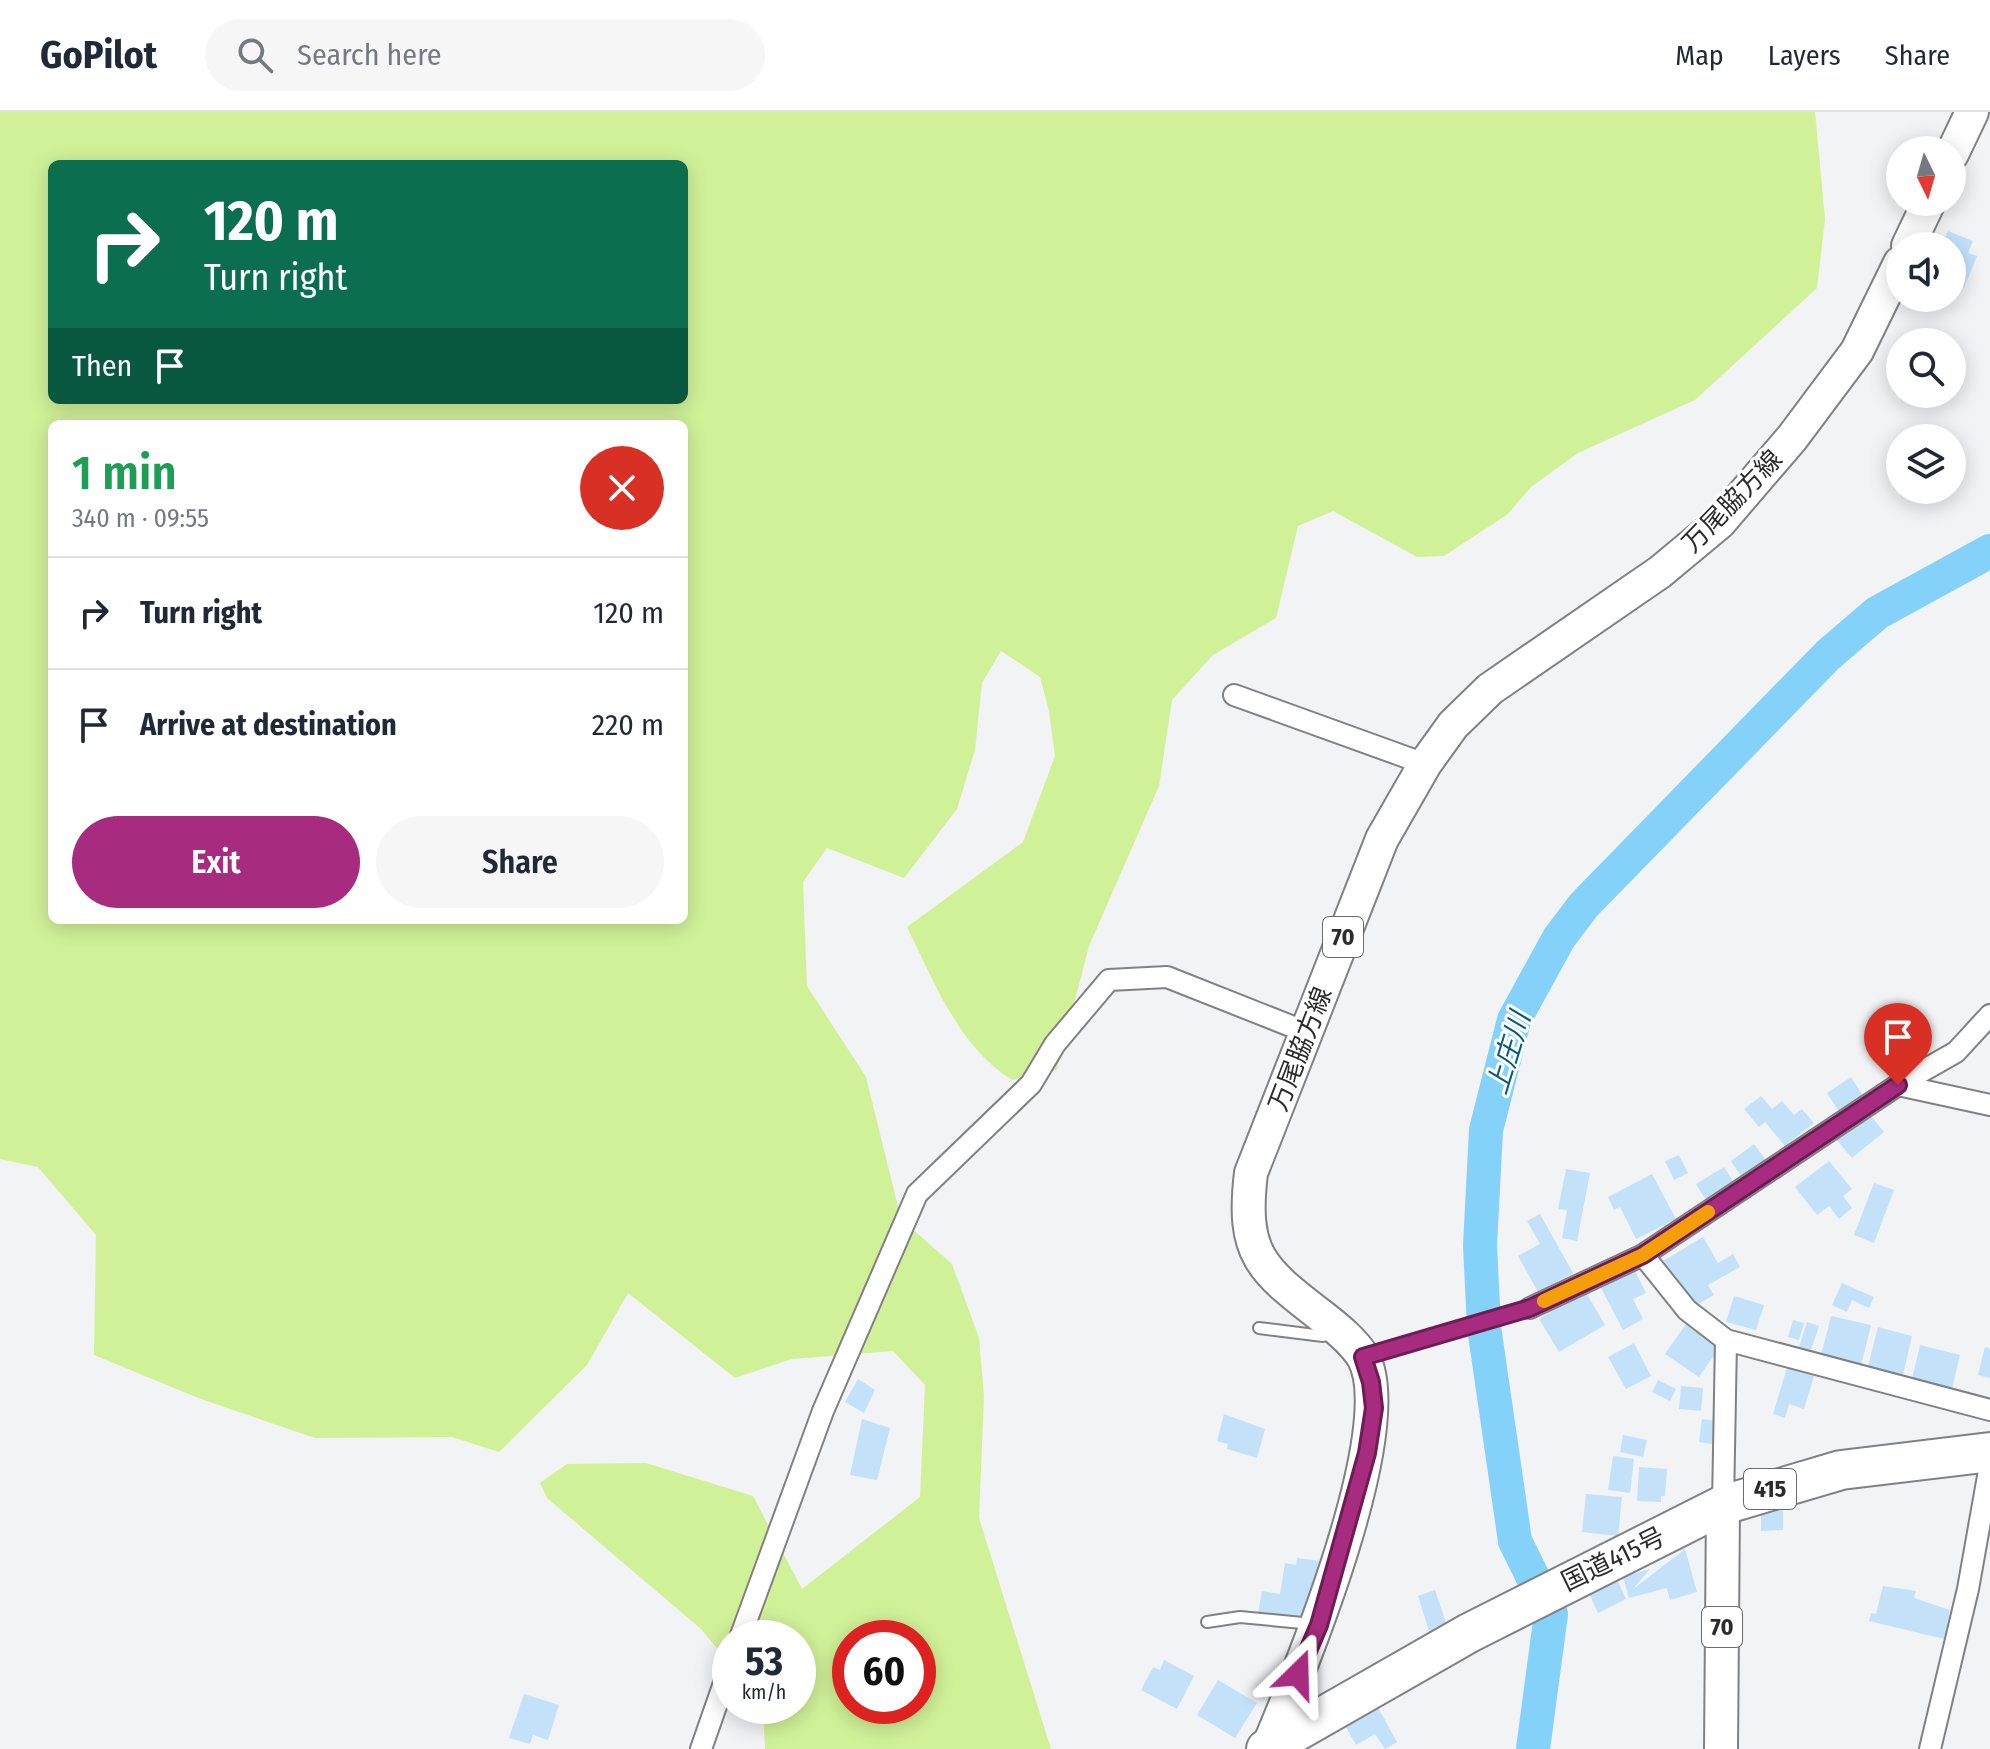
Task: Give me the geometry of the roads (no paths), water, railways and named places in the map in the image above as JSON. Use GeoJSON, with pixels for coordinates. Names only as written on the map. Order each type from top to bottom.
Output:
{"type":"FeatureCollection","features":[{"type":"Feature","properties":{"kind":"highway","name":"国道415号"},"geometry":{"type":"LineString","coordinates":[[1267,1748],[1469,1633],[1723,1505],[1841,1470],[1990,1452]]}},
{"type":"Feature","properties":{"kind":"main road"},"geometry":{"type":"LineString","coordinates":[[1961,136],[1972,112]]}},
{"type":"Feature","properties":{"kind":"main road","name":"万尾脇方線"},"geometry":{"type":"LineString","coordinates":[[1267,1748],[1319,1625],[1369,1438],[1374,1408],[1371,1382],[1363,1357],[1335,1326],[1266,1268],[1250,1241],[1247,1224],[1251,1173],[1382,839],[1425,764],[1453,725],[1490,689],[1660,572],[1719,523],[1792,438],[1857,351],[1886,292]]}},
{"type":"Feature","properties":{"kind":"main road","name":"70"},"geometry":{"type":"LineString","coordinates":[[1721,1749],[1723,1505]]}},
{"type":"Feature","properties":{"kind":"street"},"geometry":{"type":"LineString","coordinates":[[1234,695],[1425,764]]}},
{"type":"Feature","properties":{"kind":"street"},"geometry":{"type":"LineString","coordinates":[[747,1620],[823,1411],[917,1194],[1031,1084],[1055,1044],[1109,980],[1167,977],[1306,1032]]}},
{"type":"Feature","properties":{"kind":"street"},"geometry":{"type":"LineString","coordinates":[[1530,1308],[1643,1255],[1898,1085],[1956,1052],[1990,1015]]}},
{"type":"Feature","properties":{"kind":"street"},"geometry":{"type":"LineString","coordinates":[[1898,1085],[1990,1105]]}},
{"type":"Feature","properties":{"kind":"street"},"geometry":{"type":"LineString","coordinates":[[1643,1255],[1687,1310],[1726,1340],[1990,1410]]}},
{"type":"Feature","properties":{"kind":"street"},"geometry":{"type":"LineString","coordinates":[[1723,1505],[1726,1340]]}},
{"type":"Feature","properties":{"kind":"street"},"geometry":{"type":"LineString","coordinates":[[1930,1749],[1968,1589],[1990,1465]]}},
{"type":"Feature","properties":{"kind":"street"},"geometry":{"type":"LineString","coordinates":[[701,1749],[712,1718]]}},
{"type":"Feature","properties":{"kind":"lane"},"geometry":{"type":"LineString","coordinates":[[1363,1357],[1530,1308]]}},
{"type":"Feature","properties":{"kind":"lane"},"geometry":{"type":"LineString","coordinates":[[1259,1328],[1323,1336],[1335,1326]]}},
{"type":"Feature","properties":{"kind":"lane"},"geometry":{"type":"LineString","coordinates":[[1207,1622],[1240,1617],[1319,1625]]}},
{"type":"Feature","properties":{"kind":"waterway","name":"上庄川"},"geometry":{"type":"LineString","coordinates":[[1533,1749],[1551,1614],[1515,1541],[1484,1327],[1480,1246],[1486,1130],[1514,1020],[1559,938],[1584,905],[1828,655],[1877,613],[1990,551]]}}]}
